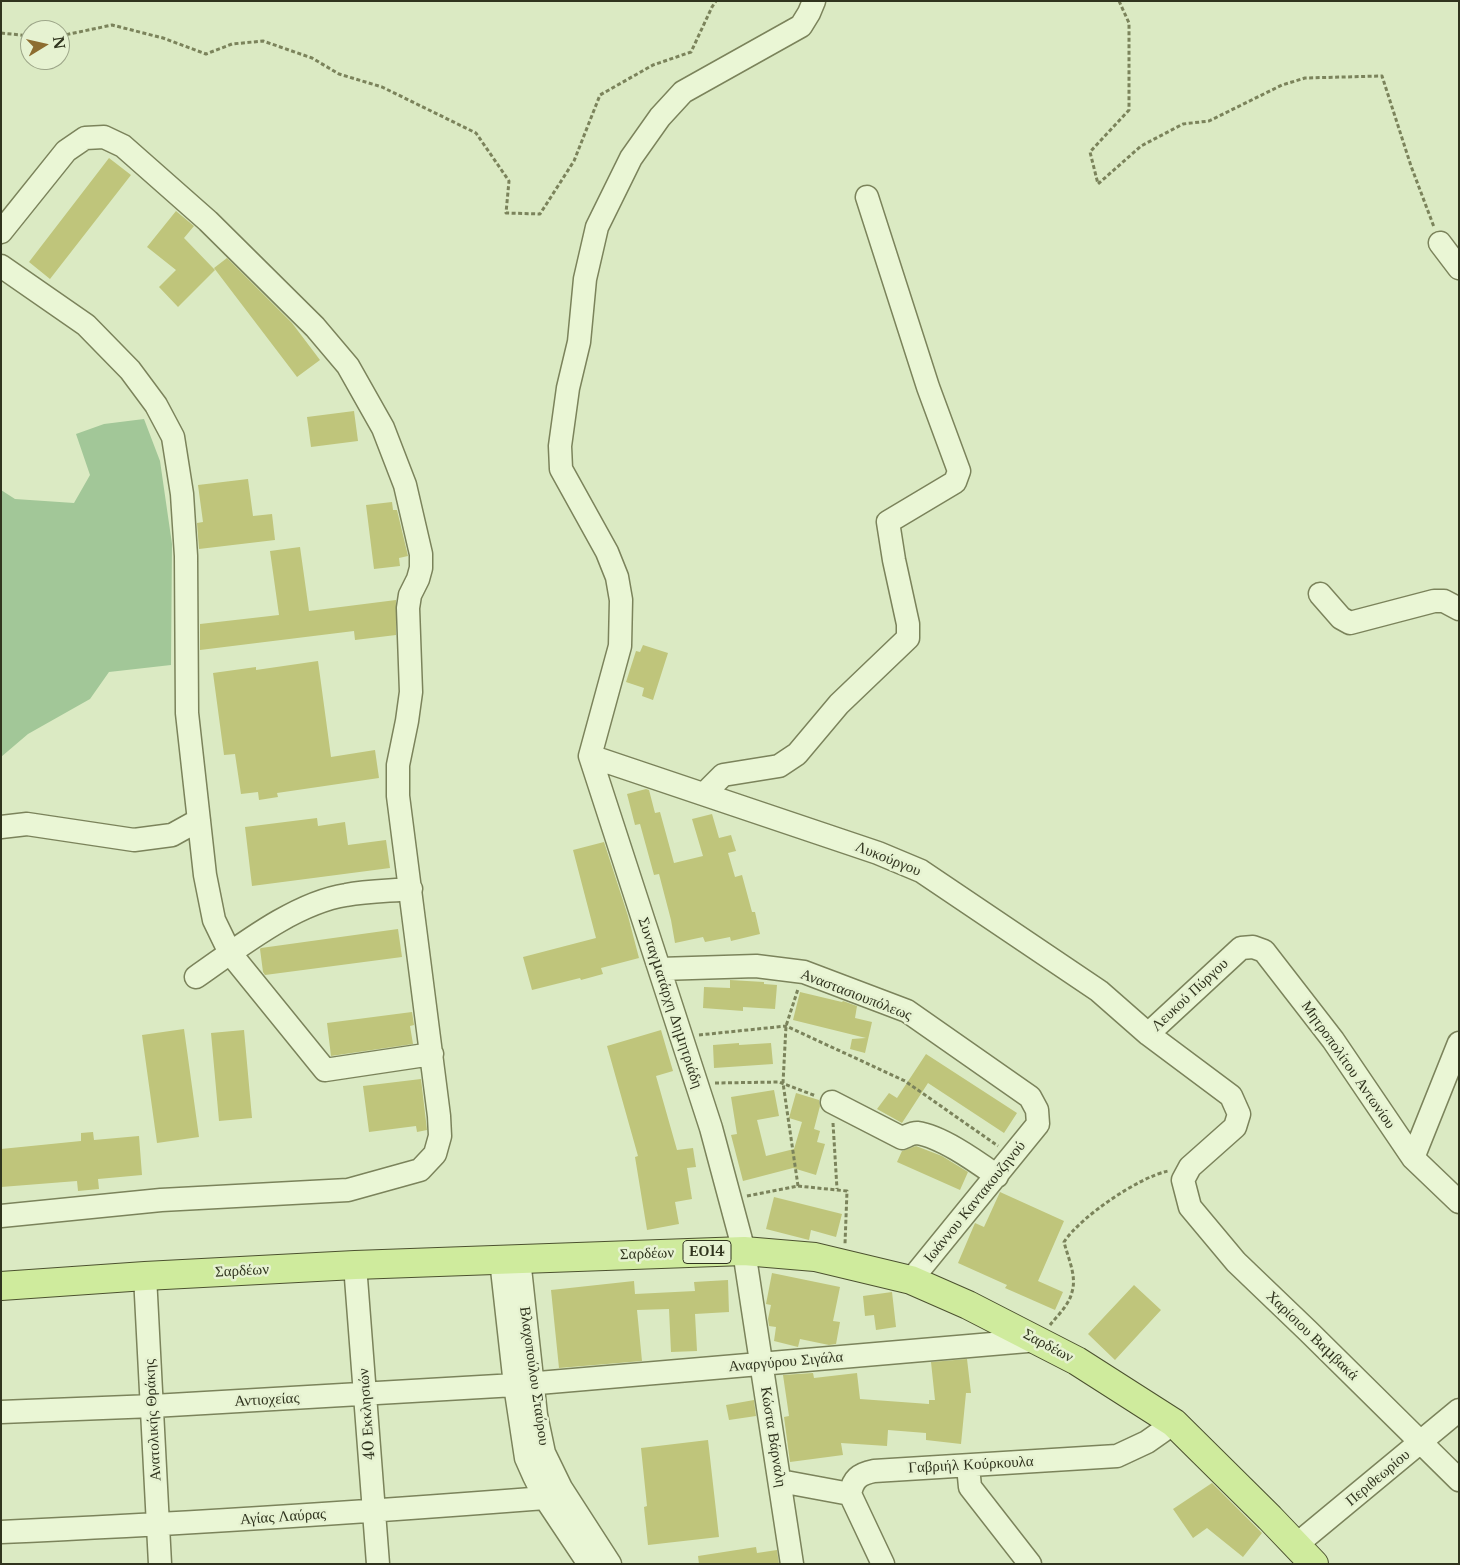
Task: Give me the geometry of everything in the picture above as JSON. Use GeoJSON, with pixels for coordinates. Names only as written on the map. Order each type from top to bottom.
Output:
{"type":"FeatureCollection","features":[{"type":"Feature","properties":{"kind":"main road","name":"Σαρδέων"},"geometry":{"type":"LineString","coordinates":[[1,1286],[355,1265],[744,1251],[798,1255],[845,1264],[911,1280],[968,1305],[1077,1361],[1174,1423],[1305,1554]]}},
{"type":"Feature","properties":{"kind":"street"},"geometry":{"type":"LineString","coordinates":[[590,756],[620,646],[621,600],[617,577],[607,552],[561,469],[560,446],[568,388],[578,342],[585,279],[597,227],[631,158],[660,117],[678,98],[684,92],[801,26],[814,1]]}},
{"type":"Feature","properties":{"kind":"street"},"geometry":{"type":"LineString","coordinates":[[1,232],[66,151],[85,138],[104,137],[123,146],[208,221],[315,327],[348,366],[383,428],[405,485],[422,554],[421,568],[410,595],[408,608],[411,692],[408,721],[398,765],[398,796],[432,1054],[440,1136],[435,1154],[420,1170],[348,1190],[161,1200],[1,1216]]}},
{"type":"Feature","properties":{"kind":"street"},"geometry":{"type":"LineString","coordinates":[[704,794],[723,775],[779,766],[797,754],[839,704],[908,638],[908,624],[888,522],[955,482],[959,471],[928,387],[867,197]]}},
{"type":"Feature","properties":{"kind":"street"},"geometry":{"type":"LineString","coordinates":[[1440,243],[1459,268]]}},
{"type":"Feature","properties":{"kind":"street"},"geometry":{"type":"LineString","coordinates":[[1,266],[86,325],[130,370],[156,405],[173,437],[182,494],[186,556],[187,713],[205,875],[214,920],[230,953],[325,1070],[432,1054]]}},
{"type":"Feature","properties":{"kind":"street"},"geometry":{"type":"LineString","coordinates":[[1320,594],[1341,618],[1350,623],[1434,601],[1444,601],[1459,610]]}},
{"type":"Feature","properties":{"kind":"street","name":"Λυκούργου"},"geometry":{"type":"LineString","coordinates":[[590,756],[878,852],[922,871],[1099,991],[1148,1034],[1231,1096],[1239,1114],[1235,1127],[1187,1173]]}},
{"type":"Feature","properties":{"kind":"street","name":"Συνταγματάρχη Δημητριάδη"},"geometry":{"type":"LineString","coordinates":[[590,756],[696,1083],[731,1198],[744,1251]]}},
{"type":"Feature","properties":{"kind":"street"},"geometry":{"type":"LineString","coordinates":[[1,827],[27,824],[134,840],[172,835],[199,820]]}},
{"type":"Feature","properties":{"kind":"street"},"geometry":{"type":"LineString","coordinates":[[196,977],[272,926],[311,906],[345,895],[411,889]]}},
{"type":"Feature","properties":{"kind":"street","name":"Μητροπολίτου Αντωνίου"},"geometry":{"type":"LineString","coordinates":[[1232,955],[1241,948],[1253,947],[1264,951],[1272,959],[1333,1040],[1413,1158],[1459,1202]]}},
{"type":"Feature","properties":{"kind":"street","name":"Λευκού Πύργου"},"geometry":{"type":"LineString","coordinates":[[1148,1034],[1232,955]]}},
{"type":"Feature","properties":{"kind":"street","name":"Αναστασιουπόλεως"},"geometry":{"type":"LineString","coordinates":[[660,969],[756,966],[804,972],[908,1012],[1030,1097],[1038,1110],[1038,1124]]}},
{"type":"Feature","properties":{"kind":"street"},"geometry":{"type":"LineString","coordinates":[[1413,1158],[1459,1043]]}},
{"type":"Feature","properties":{"kind":"street"},"geometry":{"type":"LineString","coordinates":[[832,1102],[902,1138],[915,1133],[933,1138],[972,1158],[997,1176]]}},
{"type":"Feature","properties":{"kind":"street","name":"Ιωάννου Καντακουζηνού"},"geometry":{"type":"LineString","coordinates":[[911,1280],[1038,1124]]}},
{"type":"Feature","properties":{"kind":"street","name":"Χαρίσιου Βαμβακά"},"geometry":{"type":"LineString","coordinates":[[1187,1173],[1190,1207],[1236,1262],[1459,1480]]}},
{"type":"Feature","properties":{"kind":"street","name":"Κώστα Βάρναλη"},"geometry":{"type":"LineString","coordinates":[[744,1251],[792,1564]]}},
{"type":"Feature","properties":{"kind":"street","name":"Βλαχοπούλου Σταύρου"},"geometry":{"type":"LineString","coordinates":[[510,1260],[524,1384],[526,1458],[534,1476],[553,1493],[610,1564]]}},
{"type":"Feature","properties":{"kind":"street","name":"40 Εκκλησιών"},"geometry":{"type":"LineString","coordinates":[[355,1265],[378,1564]]}},
{"type":"Feature","properties":{"kind":"street","name":"Ανατολικής Θράκης"},"geometry":{"type":"LineString","coordinates":[[145,1276],[160,1564]]}},
{"type":"Feature","properties":{"kind":"street","name":"Αναργύρου Σιγάλα"},"geometry":{"type":"LineString","coordinates":[[524,1384],[1039,1340]]}},
{"type":"Feature","properties":{"kind":"street","name":"Αντιοχείας"},"geometry":{"type":"LineString","coordinates":[[1,1412],[153,1406],[524,1384]]}},
{"type":"Feature","properties":{"kind":"street","name":"Περιθεωρίου"},"geometry":{"type":"LineString","coordinates":[[1305,1554],[1420,1443],[1459,1410]]}},
{"type":"Feature","properties":{"kind":"street","name":"Γαβριήλ Κούρκουλα"},"geometry":{"type":"LineString","coordinates":[[850,1494],[855,1478],[863,1473],[874,1471],[1117,1456],[1147,1442],[1174,1423]]}},
{"type":"Feature","properties":{"kind":"street"},"geometry":{"type":"LineString","coordinates":[[968,1466],[970,1487],[1030,1564]]}},
{"type":"Feature","properties":{"kind":"street"},"geometry":{"type":"LineString","coordinates":[[780,1481],[850,1494],[883,1564]]}},
{"type":"Feature","properties":{"kind":"street","name":"Βλαχοπούλου Σταύρου"},"geometry":{"type":"LineString","coordinates":[[553,1493],[589,1564]]}},
{"type":"Feature","properties":{"kind":"street","name":"Αγίας Λαύρας"},"geometry":{"type":"LineString","coordinates":[[1,1532],[374,1512],[553,1493]]}},
{"type":"Feature","properties":{"kind":"path"},"geometry":{"type":"LineString","coordinates":[[70,34],[112,25],[162,38],[206,54],[232,44],[263,41],[312,58],[340,74],[382,87],[476,133],[509,181],[506,213],[540,214],[574,161],[600,95],[653,65],[691,52],[716,1]]}},
{"type":"Feature","properties":{"kind":"path"},"geometry":{"type":"LineString","coordinates":[[1119,1],[1129,23],[1129,110],[1090,152],[1098,184],[1141,146],[1183,124],[1209,121],[1282,85],[1304,78],[1382,76],[1411,166],[1440,243]]}},
{"type":"Feature","properties":{"kind":"path"},"geometry":{"type":"LineString","coordinates":[[1,33],[20,35]]}},
{"type":"Feature","properties":{"kind":"path"},"geometry":{"type":"LineString","coordinates":[[798,1186],[783,1084],[786,1026],[804,972]]}},
{"type":"Feature","properties":{"kind":"path"},"geometry":{"type":"LineString","coordinates":[[681,1036],[786,1026],[905,1081],[1012,1157]]}},
{"type":"Feature","properties":{"kind":"path"},"geometry":{"type":"LineString","coordinates":[[696,1083],[779,1082],[832,1102],[838,1189]]}},
{"type":"Feature","properties":{"kind":"path"},"geometry":{"type":"LineString","coordinates":[[1039,1340],[1066,1305],[1072,1292],[1073,1275],[1064,1242],[1070,1232],[1139,1181],[1160,1172],[1187,1173]]}},
{"type":"Feature","properties":{"kind":"path"},"geometry":{"type":"LineString","coordinates":[[731,1198],[798,1186],[847,1191],[845,1264]]}},
{"type":"Feature","properties":{"kind":"green space"},"geometry":{"type":"Polygon","coordinates":[[[144,419],[160,461],[172,544],[171,665],[109,672],[90,699],[28,734],[1,757],[1,490],[15,499],[74,503],[90,475],[76,434],[104,424],[144,419]]]}},
{"type":"Feature","properties":{"kind":"building"},"geometry":{"type":"Polygon","coordinates":[[[109,158],[131,175],[50,279],[29,262],[109,158]]]}},
{"type":"Feature","properties":{"kind":"building"},"geometry":{"type":"Polygon","coordinates":[[[176,211],[194,226],[184,238],[215,270],[178,307],[159,287],[176,270],[147,247],[176,211]]]}},
{"type":"Feature","properties":{"kind":"building"},"geometry":{"type":"Polygon","coordinates":[[[227,258],[292,323],[320,360],[297,377],[214,268],[227,258]]]}},
{"type":"Feature","properties":{"kind":"building"},"geometry":{"type":"Polygon","coordinates":[[[354,411],[358,441],[311,447],[307,417],[354,411]]]}},
{"type":"Feature","properties":{"kind":"building"},"geometry":{"type":"Polygon","coordinates":[[[248,479],[253,516],[272,514],[275,540],[199,549],[197,523],[203,522],[198,485],[248,479]]]}},
{"type":"Feature","properties":{"kind":"building"},"geometry":{"type":"Polygon","coordinates":[[[392,502],[393,510],[397,510],[408,556],[399,558],[400,566],[374,569],[366,505],[392,502]]]}},
{"type":"Feature","properties":{"kind":"building"},"geometry":{"type":"Polygon","coordinates":[[[300,547],[309,611],[396,600],[396,635],[355,640],[354,631],[200,650],[200,624],[279,615],[270,551],[300,547]]]}},
{"type":"Feature","properties":{"kind":"building"},"geometry":{"type":"Polygon","coordinates":[[[643,645],[668,653],[653,700],[642,696],[644,688],[626,682],[636,651],[640,652],[643,645]]]}},
{"type":"Feature","properties":{"kind":"building"},"geometry":{"type":"Polygon","coordinates":[[[318,661],[331,757],[375,750],[379,778],[277,793],[278,797],[259,800],[258,792],[241,794],[235,754],[224,755],[213,673],[256,667],[256,670],[318,661]]]}},
{"type":"Feature","properties":{"kind":"building"},"geometry":{"type":"Polygon","coordinates":[[[646,789],[649,790],[655,813],[660,812],[674,863],[703,856],[692,819],[712,814],[719,838],[731,835],[736,851],[728,853],[735,877],[742,875],[752,912],[755,912],[760,934],[731,941],[730,937],[705,942],[703,937],[675,943],[659,874],[654,875],[640,824],[635,825],[627,794],[646,789]]]}},
{"type":"Feature","properties":{"kind":"building"},"geometry":{"type":"Polygon","coordinates":[[[317,818],[318,826],[345,822],[348,845],[386,840],[390,868],[252,886],[245,827],[317,818]]]}},
{"type":"Feature","properties":{"kind":"building"},"geometry":{"type":"Polygon","coordinates":[[[604,842],[628,916],[639,958],[601,968],[603,974],[532,990],[523,957],[596,938],[573,850],[604,842]]]}},
{"type":"Feature","properties":{"kind":"building"},"geometry":{"type":"Polygon","coordinates":[[[398,929],[402,957],[265,975],[263,972],[261,948],[398,929]]]}},
{"type":"Feature","properties":{"kind":"building"},"geometry":{"type":"Polygon","coordinates":[[[730,980],[764,982],[764,984],[777,985],[775,1009],[743,1007],[743,1011],[703,1008],[704,987],[730,988],[730,980]]]}},
{"type":"Feature","properties":{"kind":"building"},"geometry":{"type":"Polygon","coordinates":[[[800,992],[843,1001],[857,1006],[855,1018],[872,1022],[865,1053],[850,1049],[852,1039],[866,1038],[793,1020],[800,992]]]}},
{"type":"Feature","properties":{"kind":"building"},"geometry":{"type":"Polygon","coordinates":[[[412,1012],[414,1025],[410,1026],[413,1044],[331,1056],[327,1023],[412,1012]]]}},
{"type":"Feature","properties":{"kind":"building"},"geometry":{"type":"Polygon","coordinates":[[[184,1029],[199,1137],[157,1143],[142,1035],[184,1029]]]}},
{"type":"Feature","properties":{"kind":"building"},"geometry":{"type":"Polygon","coordinates":[[[244,1030],[252,1118],[219,1121],[211,1033],[244,1030]]]}},
{"type":"Feature","properties":{"kind":"building"},"geometry":{"type":"Polygon","coordinates":[[[661,1030],[673,1071],[656,1076],[677,1150],[693,1148],[696,1167],[687,1168],[692,1199],[675,1202],[679,1224],[647,1230],[635,1157],[638,1156],[607,1046],[661,1030]]]}},
{"type":"Feature","properties":{"kind":"building"},"geometry":{"type":"Polygon","coordinates":[[[739,1043],[739,1045],[771,1043],[773,1064],[714,1068],[713,1045],[739,1043]]]}},
{"type":"Feature","properties":{"kind":"building"},"geometry":{"type":"Polygon","coordinates":[[[926,1054],[1017,1113],[1004,1133],[928,1083],[902,1123],[877,1109],[889,1093],[897,1098],[926,1054]]]}},
{"type":"Feature","properties":{"kind":"building"},"geometry":{"type":"Polygon","coordinates":[[[421,1079],[427,1130],[417,1132],[416,1126],[369,1132],[363,1086],[421,1079]]]}},
{"type":"Feature","properties":{"kind":"building"},"geometry":{"type":"Polygon","coordinates":[[[774,1090],[779,1116],[757,1120],[766,1156],[794,1149],[802,1122],[789,1118],[796,1093],[819,1100],[820,1106],[814,1129],[820,1131],[817,1142],[825,1144],[816,1175],[793,1168],[743,1181],[731,1135],[737,1134],[731,1097],[774,1090]]]}},
{"type":"Feature","properties":{"kind":"building"},"geometry":{"type":"Polygon","coordinates":[[[93,1132],[94,1140],[139,1136],[142,1175],[98,1179],[99,1189],[78,1191],[77,1181],[1,1187],[1,1149],[81,1141],[81,1133],[93,1132]]]}},
{"type":"Feature","properties":{"kind":"building"},"geometry":{"type":"Polygon","coordinates":[[[916,1146],[942,1156],[968,1172],[960,1190],[897,1162],[902,1151],[916,1146]]]}},
{"type":"Feature","properties":{"kind":"building"},"geometry":{"type":"Polygon","coordinates":[[[1000,1192],[1064,1221],[1038,1281],[1063,1292],[1055,1310],[1005,1288],[1007,1285],[958,1263],[975,1223],[984,1227],[1000,1192]]]}},
{"type":"Feature","properties":{"kind":"building"},"geometry":{"type":"Polygon","coordinates":[[[774,1197],[842,1214],[836,1237],[811,1230],[809,1240],[766,1229],[774,1197]]]}},
{"type":"Feature","properties":{"kind":"building"},"geometry":{"type":"Polygon","coordinates":[[[772,1273],[840,1287],[833,1321],[840,1322],[836,1344],[829,1345],[800,1339],[798,1347],[774,1341],[776,1327],[769,1326],[768,1319],[771,1305],[766,1304],[772,1273]]]}},
{"type":"Feature","properties":{"kind":"building"},"geometry":{"type":"Polygon","coordinates":[[[728,1280],[729,1312],[695,1314],[697,1351],[671,1352],[669,1309],[637,1310],[642,1361],[559,1368],[551,1290],[634,1281],[635,1294],[695,1291],[694,1282],[728,1280]]]}},
{"type":"Feature","properties":{"kind":"building"},"geometry":{"type":"Polygon","coordinates":[[[1134,1285],[1161,1310],[1115,1360],[1088,1334],[1134,1285]]]}},
{"type":"Feature","properties":{"kind":"building"},"geometry":{"type":"Polygon","coordinates":[[[892,1292],[896,1327],[876,1330],[874,1315],[865,1316],[863,1296],[892,1292]]]}},
{"type":"Feature","properties":{"kind":"building"},"geometry":{"type":"Polygon","coordinates":[[[967,1359],[971,1393],[966,1393],[961,1444],[926,1440],[926,1433],[888,1430],[887,1446],[841,1443],[843,1455],[790,1462],[784,1417],[789,1416],[783,1375],[813,1373],[814,1378],[857,1373],[860,1399],[929,1404],[929,1400],[935,1400],[931,1362],[967,1359]]]}},
{"type":"Feature","properties":{"kind":"building"},"geometry":{"type":"Polygon","coordinates":[[[754,1400],[756,1416],[729,1420],[726,1405],[754,1400]]]}},
{"type":"Feature","properties":{"kind":"building"},"geometry":{"type":"Polygon","coordinates":[[[708,1440],[719,1537],[648,1545],[644,1507],[647,1506],[641,1448],[708,1440]]]}},
{"type":"Feature","properties":{"kind":"building"},"geometry":{"type":"Polygon","coordinates":[[[1212,1483],[1262,1533],[1243,1557],[1207,1528],[1193,1538],[1173,1509],[1212,1483]]]}},
{"type":"Feature","properties":{"kind":"building"},"geometry":{"type":"Polygon","coordinates":[[[756,1547],[757,1553],[777,1550],[779,1564],[699,1564],[698,1556],[756,1547]]]}}]}
